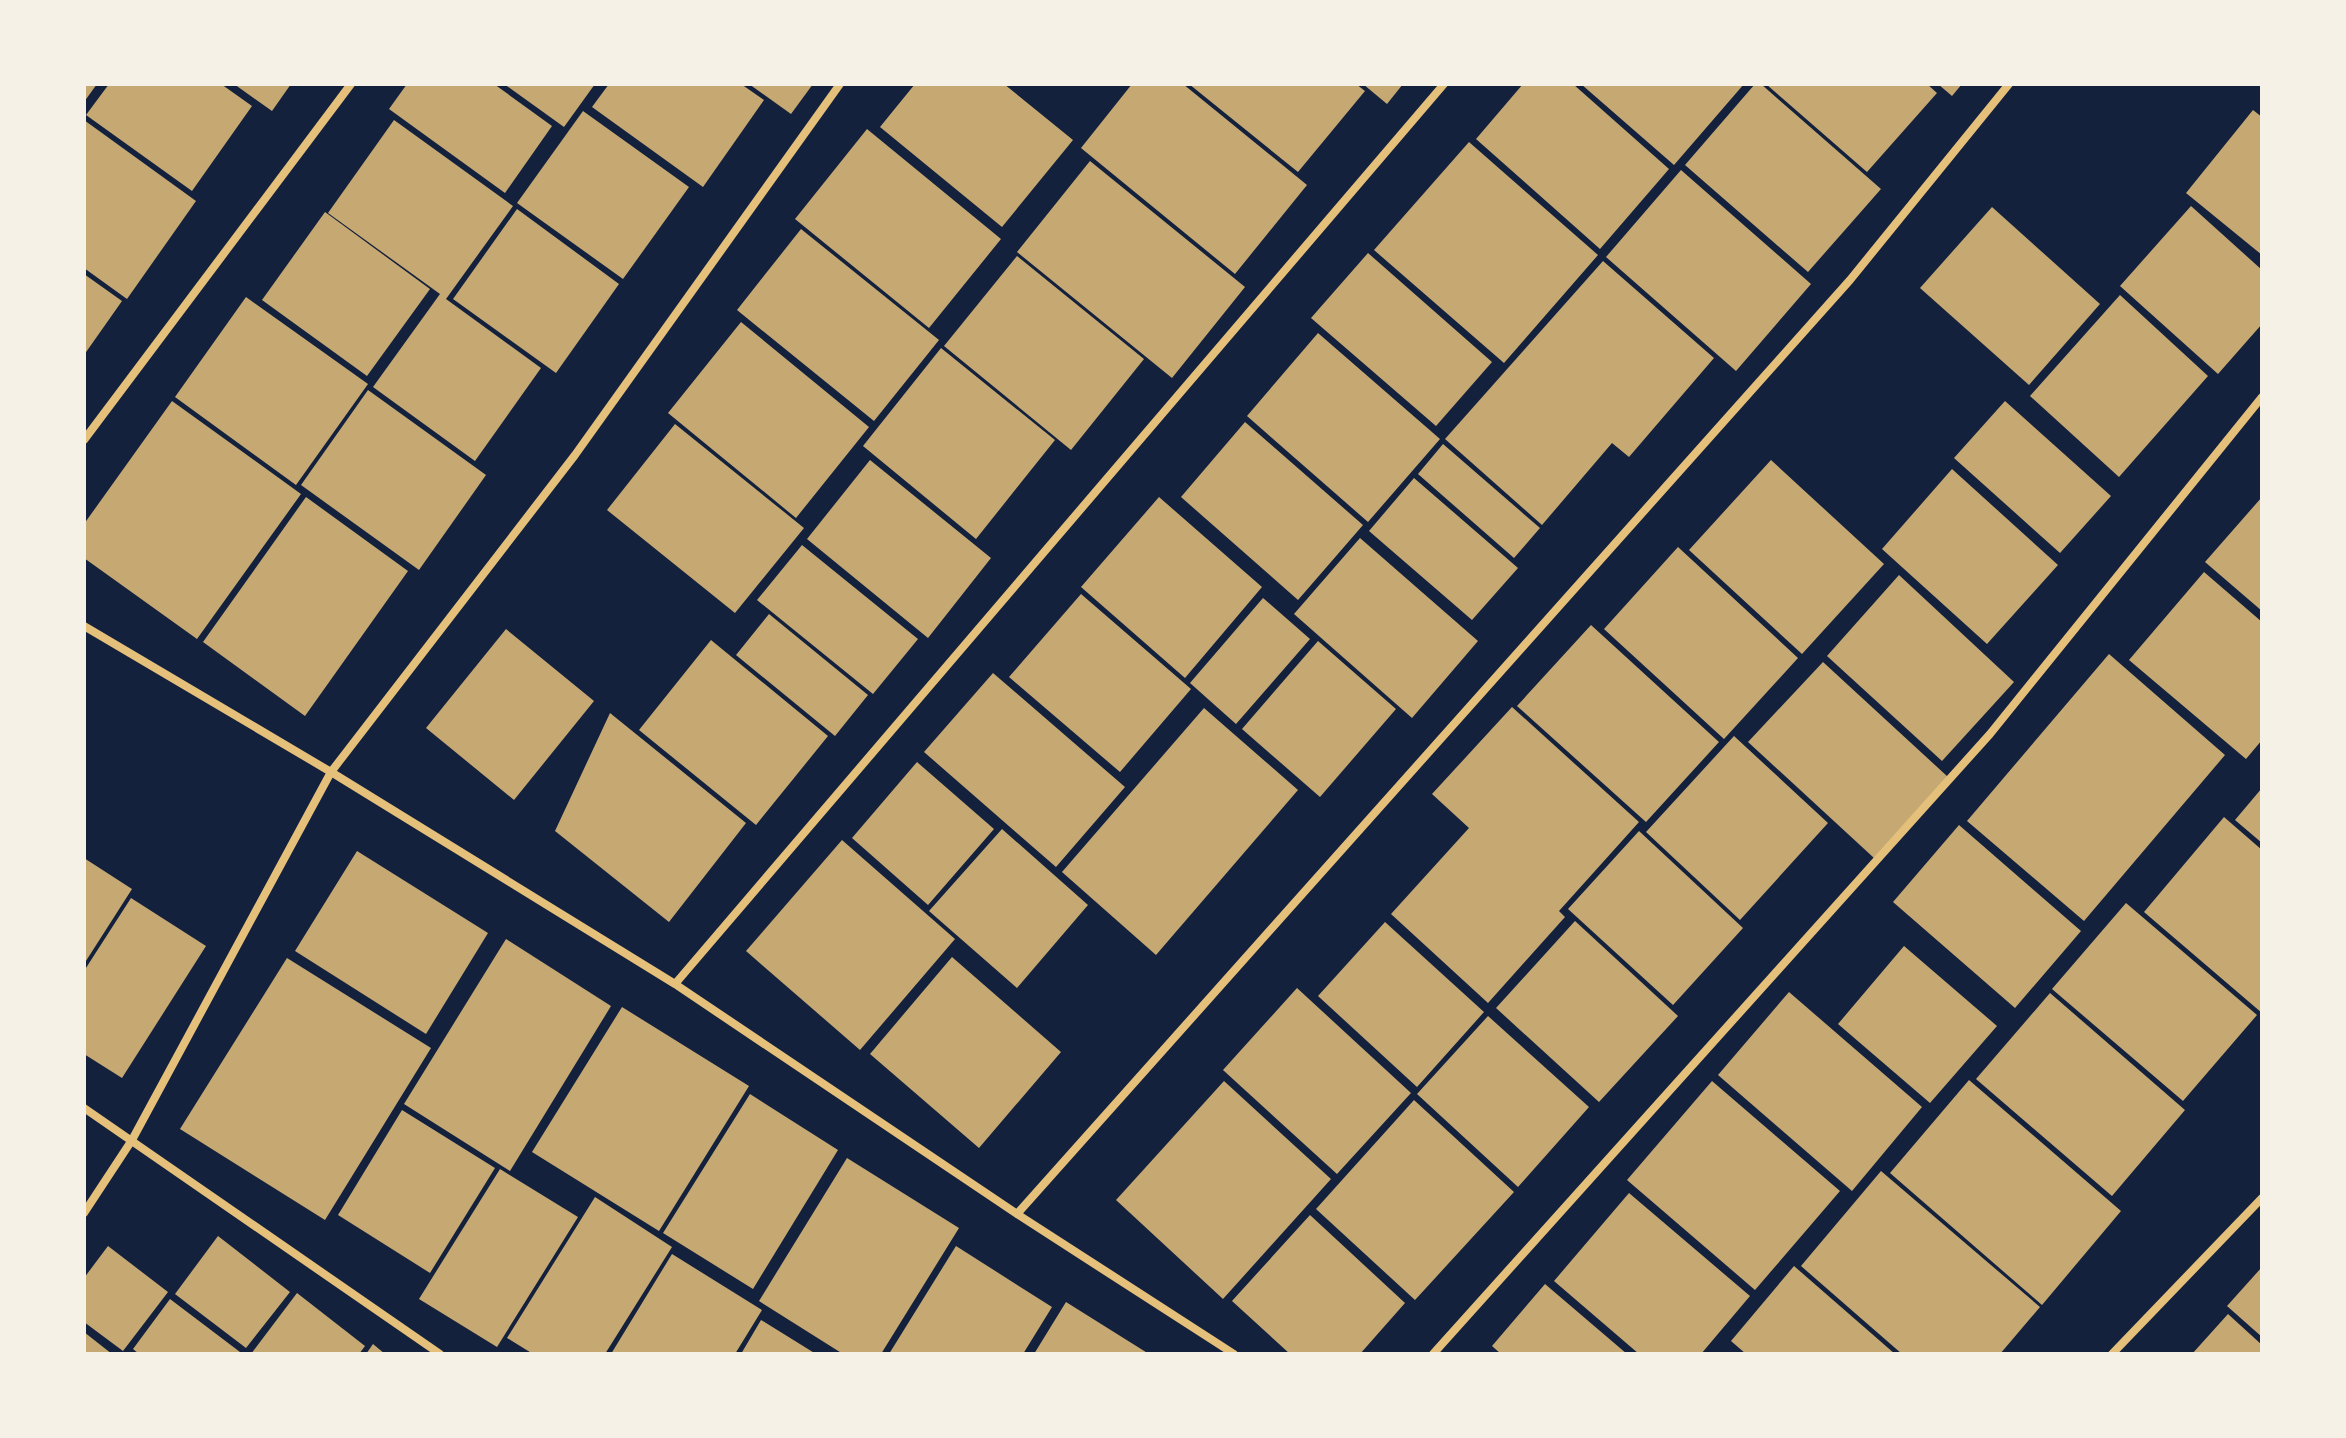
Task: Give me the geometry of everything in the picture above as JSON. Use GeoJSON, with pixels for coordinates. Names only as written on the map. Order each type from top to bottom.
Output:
{"type":"FeatureCollection","features":[{"type":"Feature","properties":{"kind":"street"},"geometry":{"type":"LineString","coordinates":[[84,440],[351,84]]}},
{"type":"Feature","properties":{"kind":"street"},"geometry":{"type":"LineString","coordinates":[[84,1213],[132,1140],[331,772],[575,455],[840,84]]}},
{"type":"Feature","properties":{"kind":"street"},"geometry":{"type":"LineString","coordinates":[[675,984],[1444,84]]}},
{"type":"Feature","properties":{"kind":"street"},"geometry":{"type":"LineString","coordinates":[[1017,1214],[1850,280],[2009,84]]}},
{"type":"Feature","properties":{"kind":"street"},"geometry":{"type":"LineString","coordinates":[[1433,1354],[1990,734],[2262,397]]}},
{"type":"Feature","properties":{"kind":"street"},"geometry":{"type":"LineString","coordinates":[[84,626],[331,772],[675,984],[1017,1214],[1234,1354]]}},
{"type":"Feature","properties":{"kind":"street"},"geometry":{"type":"LineString","coordinates":[[84,1108],[440,1354]]}},
{"type":"Feature","properties":{"kind":"street"},"geometry":{"type":"LineString","coordinates":[[2112,1354],[2262,1198]]}},
{"type":"Feature","properties":{"kind":"building"},"geometry":{"type":"Polygon","coordinates":[[[84,84],[97,84],[84,102],[84,84]]]}},
{"type":"Feature","properties":{"kind":"building"},"geometry":{"type":"Polygon","coordinates":[[[109,84],[221,84],[252,106],[192,191],[86,115],[109,84]]]}},
{"type":"Feature","properties":{"kind":"building"},"geometry":{"type":"Polygon","coordinates":[[[234,84],[291,84],[272,111],[234,84]]]}},
{"type":"Feature","properties":{"kind":"building"},"geometry":{"type":"Polygon","coordinates":[[[407,84],[494,84],[552,126],[505,193],[389,109],[407,84]]]}},
{"type":"Feature","properties":{"kind":"building"},"geometry":{"type":"Polygon","coordinates":[[[504,84],[595,84],[564,127],[504,84]]]}},
{"type":"Feature","properties":{"kind":"building"},"geometry":{"type":"Polygon","coordinates":[[[609,84],[741,84],[764,100],[703,187],[592,107],[609,84]]]}},
{"type":"Feature","properties":{"kind":"building"},"geometry":{"type":"Polygon","coordinates":[[[749,84],[813,84],[791,114],[749,84]]]}},
{"type":"Feature","properties":{"kind":"building"},"geometry":{"type":"Polygon","coordinates":[[[915,84],[1004,84],[1073,140],[1002,227],[880,127],[915,84]]]}},
{"type":"Feature","properties":{"kind":"building"},"geometry":{"type":"Polygon","coordinates":[[[1132,84],[1183,84],[1307,185],[1235,274],[1081,148],[1132,84]]]}},
{"type":"Feature","properties":{"kind":"building"},"geometry":{"type":"Polygon","coordinates":[[[1189,84],[1356,84],[1365,91],[1298,172],[1189,84]]]}},
{"type":"Feature","properties":{"kind":"building"},"geometry":{"type":"Polygon","coordinates":[[[1363,84],[1403,84],[1387,104],[1363,84]]]}},
{"type":"Feature","properties":{"kind":"building"},"geometry":{"type":"Polygon","coordinates":[[[1523,84],[1573,84],[1669,169],[1600,249],[1476,139],[1523,84]]]}},
{"type":"Feature","properties":{"kind":"building"},"geometry":{"type":"Polygon","coordinates":[[[1581,84],[1744,84],[1674,165],[1581,84]]]}},
{"type":"Feature","properties":{"kind":"building"},"geometry":{"type":"Polygon","coordinates":[[[1755,84],[1761,84],[1881,189],[1808,272],[1685,165],[1755,84]]]}},
{"type":"Feature","properties":{"kind":"building"},"geometry":{"type":"Polygon","coordinates":[[[1766,84],[1927,84],[1937,93],[1867,172],[1766,84]]]}},
{"type":"Feature","properties":{"kind":"building"},"geometry":{"type":"Polygon","coordinates":[[[1938,84],[1962,84],[1952,96],[1938,84]]]}},
{"type":"Feature","properties":{"kind":"building"},"geometry":{"type":"Polygon","coordinates":[[[2253,110],[2262,117],[2262,255],[2186,193],[2253,110]]]}},
{"type":"Feature","properties":{"kind":"building"},"geometry":{"type":"Polygon","coordinates":[[[583,111],[689,187],[623,279],[517,203],[583,111]]]}},
{"type":"Feature","properties":{"kind":"building"},"geometry":{"type":"Polygon","coordinates":[[[84,120],[196,201],[127,299],[84,268],[84,120]]]}},
{"type":"Feature","properties":{"kind":"building"},"geometry":{"type":"Polygon","coordinates":[[[394,120],[513,206],[446,299],[541,368],[475,461],[373,387],[440,294],[328,213],[394,120]]]}},
{"type":"Feature","properties":{"kind":"building"},"geometry":{"type":"Polygon","coordinates":[[[867,129],[1001,239],[929,328],[795,219],[867,129]]]}},
{"type":"Feature","properties":{"kind":"building"},"geometry":{"type":"Polygon","coordinates":[[[1469,142],[1598,255],[1504,363],[1374,250],[1469,142]]]}},
{"type":"Feature","properties":{"kind":"building"},"geometry":{"type":"Polygon","coordinates":[[[1090,161],[1245,287],[1172,378],[1017,252],[1090,161]]]}},
{"type":"Feature","properties":{"kind":"building"},"geometry":{"type":"Polygon","coordinates":[[[1681,170],[1811,284],[1736,371],[1606,257],[1681,170]]]}},
{"type":"Feature","properties":{"kind":"building"},"geometry":{"type":"Polygon","coordinates":[[[2191,206],[2262,270],[2262,324],[2218,374],[2120,286],[2191,206]]]}},
{"type":"Feature","properties":{"kind":"building"},"geometry":{"type":"Polygon","coordinates":[[[1992,207],[2100,304],[2029,385],[1920,288],[1992,207]]]}},
{"type":"Feature","properties":{"kind":"building"},"geometry":{"type":"Polygon","coordinates":[[[517,209],[619,284],[556,373],[453,299],[517,209]]]}},
{"type":"Feature","properties":{"kind":"building"},"geometry":{"type":"Polygon","coordinates":[[[325,212],[430,289],[367,376],[262,300],[325,212]]]}},
{"type":"Feature","properties":{"kind":"building"},"geometry":{"type":"Polygon","coordinates":[[[801,229],[939,340],[874,421],[737,310],[801,229]]]}},
{"type":"Feature","properties":{"kind":"building"},"geometry":{"type":"Polygon","coordinates":[[[1368,253],[1492,362],[1436,426],[1311,318],[1368,253]]]}},
{"type":"Feature","properties":{"kind":"building"},"geometry":{"type":"Polygon","coordinates":[[[1017,256],[1144,359],[1071,450],[944,346],[1017,256]]]}},
{"type":"Feature","properties":{"kind":"building"},"geometry":{"type":"Polygon","coordinates":[[[1603,261],[1714,358],[1629,457],[1612,443],[1542,525],[1445,439],[1603,261]]]}},
{"type":"Feature","properties":{"kind":"building"},"geometry":{"type":"Polygon","coordinates":[[[84,274],[122,301],[84,355],[84,274]]]}},
{"type":"Feature","properties":{"kind":"building"},"geometry":{"type":"Polygon","coordinates":[[[2120,295],[2208,376],[2119,477],[2030,396],[2120,295]]]}},
{"type":"Feature","properties":{"kind":"building"},"geometry":{"type":"Polygon","coordinates":[[[246,297],[368,384],[296,485],[175,397],[246,297]]]}},
{"type":"Feature","properties":{"kind":"building"},"geometry":{"type":"Polygon","coordinates":[[[741,322],[869,427],[796,518],[668,413],[741,322]]]}},
{"type":"Feature","properties":{"kind":"building"},"geometry":{"type":"Polygon","coordinates":[[[1318,333],[1440,439],[1368,522],[1247,416],[1318,333]]]}},
{"type":"Feature","properties":{"kind":"building"},"geometry":{"type":"Polygon","coordinates":[[[941,348],[1055,440],[976,539],[863,446],[941,348]]]}},
{"type":"Feature","properties":{"kind":"building"},"geometry":{"type":"Polygon","coordinates":[[[368,390],[486,475],[419,570],[301,485],[368,390]]]}},
{"type":"Feature","properties":{"kind":"building"},"geometry":{"type":"Polygon","coordinates":[[[172,401],[301,494],[197,639],[84,558],[84,524],[172,401]]]}},
{"type":"Feature","properties":{"kind":"building"},"geometry":{"type":"Polygon","coordinates":[[[2005,401],[2111,496],[2060,553],[1954,458],[2005,401]]]}},
{"type":"Feature","properties":{"kind":"building"},"geometry":{"type":"Polygon","coordinates":[[[1245,422],[1363,525],[1298,600],[1181,497],[1245,422]]]}},
{"type":"Feature","properties":{"kind":"building"},"geometry":{"type":"Polygon","coordinates":[[[675,424],[804,528],[735,613],[607,510],[675,424]]]}},
{"type":"Feature","properties":{"kind":"building"},"geometry":{"type":"Polygon","coordinates":[[[1443,444],[1540,528],[1514,558],[1418,474],[1443,444]]]}},
{"type":"Feature","properties":{"kind":"building"},"geometry":{"type":"Polygon","coordinates":[[[870,460],[991,558],[928,638],[807,539],[870,460]]]}},
{"type":"Feature","properties":{"kind":"building"},"geometry":{"type":"Polygon","coordinates":[[[1771,460],[1884,564],[1802,654],[1689,550],[1771,460]]]}},
{"type":"Feature","properties":{"kind":"building"},"geometry":{"type":"Polygon","coordinates":[[[1952,469],[2058,565],[1987,644],[1882,549],[1952,469]]]}},
{"type":"Feature","properties":{"kind":"building"},"geometry":{"type":"Polygon","coordinates":[[[1414,478],[1518,568],[1472,620],[1369,531],[1414,478]]]}},
{"type":"Feature","properties":{"kind":"building"},"geometry":{"type":"Polygon","coordinates":[[[306,497],[408,571],[305,716],[203,642],[306,497]]]}},
{"type":"Feature","properties":{"kind":"building"},"geometry":{"type":"Polygon","coordinates":[[[1159,497],[1262,587],[1185,678],[1081,587],[1159,497]]]}},
{"type":"Feature","properties":{"kind":"building"},"geometry":{"type":"Polygon","coordinates":[[[2262,497],[2262,611],[2205,562],[2262,497]]]}},
{"type":"Feature","properties":{"kind":"building"},"geometry":{"type":"Polygon","coordinates":[[[1360,538],[1478,641],[1412,718],[1294,614],[1360,538]]]}},
{"type":"Feature","properties":{"kind":"building"},"geometry":{"type":"Polygon","coordinates":[[[802,545],[918,639],[873,694],[757,600],[802,545]]]}},
{"type":"Feature","properties":{"kind":"building"},"geometry":{"type":"Polygon","coordinates":[[[1678,547],[1798,658],[1724,739],[1604,629],[1678,547]]]}},
{"type":"Feature","properties":{"kind":"building"},"geometry":{"type":"Polygon","coordinates":[[[2204,572],[2262,622],[2262,740],[2246,759],[2129,660],[2204,572]]]}},
{"type":"Feature","properties":{"kind":"building"},"geometry":{"type":"Polygon","coordinates":[[[1899,575],[2014,682],[1942,761],[1827,656],[1899,575]]]}},
{"type":"Feature","properties":{"kind":"building"},"geometry":{"type":"Polygon","coordinates":[[[1081,594],[1191,689],[1120,772],[1009,677],[1081,594]]]}},
{"type":"Feature","properties":{"kind":"building"},"geometry":{"type":"Polygon","coordinates":[[[1263,598],[1310,639],[1236,724],[1190,683],[1263,598]]]}},
{"type":"Feature","properties":{"kind":"building"},"geometry":{"type":"Polygon","coordinates":[[[769,614],[868,695],[835,736],[736,655],[769,614]]]}},
{"type":"Feature","properties":{"kind":"building"},"geometry":{"type":"Polygon","coordinates":[[[1591,625],[1719,742],[1646,822],[1517,706],[1591,625]]]}},
{"type":"Feature","properties":{"kind":"building"},"geometry":{"type":"Polygon","coordinates":[[[506,629],[594,701],[514,800],[426,728],[506,629]]]}},
{"type":"Feature","properties":{"kind":"building"},"geometry":{"type":"Polygon","coordinates":[[[711,640],[828,736],[756,825],[639,730],[711,640]]]}},
{"type":"Feature","properties":{"kind":"building"},"geometry":{"type":"Polygon","coordinates":[[[1318,641],[1396,709],[1320,797],[1242,729],[1318,641]]]}},
{"type":"Feature","properties":{"kind":"building"},"geometry":{"type":"Polygon","coordinates":[[[2109,654],[2225,755],[2084,921],[1967,821],[2109,654]]]}},
{"type":"Feature","properties":{"kind":"building"},"geometry":{"type":"Polygon","coordinates":[[[1823,662],[1948,777],[1874,858],[1748,742],[1823,662]]]}},
{"type":"Feature","properties":{"kind":"building"},"geometry":{"type":"Polygon","coordinates":[[[993,673],[1125,787],[1056,867],[924,752],[993,673]]]}},
{"type":"Feature","properties":{"kind":"building"},"geometry":{"type":"Polygon","coordinates":[[[1512,707],[1639,822],[1559,911],[1565,917],[1488,1003],[1391,914],[1469,828],[1432,794],[1512,707]]]}},
{"type":"Feature","properties":{"kind":"building"},"geometry":{"type":"Polygon","coordinates":[[[1204,708],[1298,790],[1156,955],[1062,872],[1204,708]]]}},
{"type":"Feature","properties":{"kind":"building"},"geometry":{"type":"Polygon","coordinates":[[[610,713],[746,823],[669,922],[555,831],[610,713]]]}},
{"type":"Feature","properties":{"kind":"building"},"geometry":{"type":"Polygon","coordinates":[[[1734,736],[1828,823],[1740,920],[1646,832],[1734,736]]]}},
{"type":"Feature","properties":{"kind":"building"},"geometry":{"type":"Polygon","coordinates":[[[917,762],[994,829],[928,905],[852,838],[917,762]]]}},
{"type":"Feature","properties":{"kind":"building"},"geometry":{"type":"Polygon","coordinates":[[[2262,788],[2262,843],[2235,820],[2262,788]]]}},
{"type":"Feature","properties":{"kind":"building"},"geometry":{"type":"Polygon","coordinates":[[[2224,817],[2262,850],[2262,1013],[2144,912],[2224,817]]]}},
{"type":"Feature","properties":{"kind":"building"},"geometry":{"type":"Polygon","coordinates":[[[1959,825],[2081,931],[2015,1008],[1893,902],[1959,825]]]}},
{"type":"Feature","properties":{"kind":"building"},"geometry":{"type":"Polygon","coordinates":[[[1002,829],[1088,905],[1017,988],[929,911],[1002,829]]]}},
{"type":"Feature","properties":{"kind":"building"},"geometry":{"type":"Polygon","coordinates":[[[1639,831],[1743,928],[1673,1005],[1568,909],[1639,831]]]}},
{"type":"Feature","properties":{"kind":"building"},"geometry":{"type":"Polygon","coordinates":[[[842,840],[955,939],[860,1050],[746,951],[842,840]]]}},
{"type":"Feature","properties":{"kind":"building"},"geometry":{"type":"Polygon","coordinates":[[[357,851],[488,933],[426,1034],[295,951],[357,851]]]}},
{"type":"Feature","properties":{"kind":"building"},"geometry":{"type":"Polygon","coordinates":[[[84,858],[132,889],[84,964],[84,858]]]}},
{"type":"Feature","properties":{"kind":"building"},"geometry":{"type":"Polygon","coordinates":[[[131,898],[206,946],[122,1078],[84,1054],[84,971],[131,898]]]}},
{"type":"Feature","properties":{"kind":"building"},"geometry":{"type":"Polygon","coordinates":[[[2126,903],[2257,1015],[2183,1101],[2052,989],[2126,903]]]}},
{"type":"Feature","properties":{"kind":"building"},"geometry":{"type":"Polygon","coordinates":[[[1575,921],[1678,1016],[1599,1102],[1496,1008],[1575,921]]]}},
{"type":"Feature","properties":{"kind":"building"},"geometry":{"type":"Polygon","coordinates":[[[1385,922],[1484,1012],[1417,1087],[1318,996],[1385,922]]]}},
{"type":"Feature","properties":{"kind":"building"},"geometry":{"type":"Polygon","coordinates":[[[506,939],[611,1006],[510,1171],[404,1104],[506,939]]]}},
{"type":"Feature","properties":{"kind":"building"},"geometry":{"type":"Polygon","coordinates":[[[1904,946],[1997,1026],[1930,1103],[1838,1024],[1904,946]]]}},
{"type":"Feature","properties":{"kind":"building"},"geometry":{"type":"Polygon","coordinates":[[[952,957],[1061,1052],[979,1148],[870,1054],[952,957]]]}},
{"type":"Feature","properties":{"kind":"building"},"geometry":{"type":"Polygon","coordinates":[[[287,958],[431,1048],[325,1220],[180,1129],[287,958]]]}},
{"type":"Feature","properties":{"kind":"building"},"geometry":{"type":"Polygon","coordinates":[[[1297,988],[1411,1093],[1337,1174],[1223,1070],[1297,988]]]}},
{"type":"Feature","properties":{"kind":"building"},"geometry":{"type":"Polygon","coordinates":[[[1789,992],[1922,1107],[1852,1191],[1718,1075],[1789,992]]]}},
{"type":"Feature","properties":{"kind":"building"},"geometry":{"type":"Polygon","coordinates":[[[2050,993],[2185,1110],[2112,1196],[1976,1079],[2050,993]]]}},
{"type":"Feature","properties":{"kind":"building"},"geometry":{"type":"Polygon","coordinates":[[[622,1007],[749,1086],[659,1231],[532,1152],[622,1007]]]}},
{"type":"Feature","properties":{"kind":"building"},"geometry":{"type":"Polygon","coordinates":[[[1488,1016],[1589,1107],[1518,1187],[1417,1094],[1488,1016]]]}},
{"type":"Feature","properties":{"kind":"building"},"geometry":{"type":"Polygon","coordinates":[[[1969,1080],[2121,1211],[2042,1305],[1890,1173],[1969,1080]]]}},
{"type":"Feature","properties":{"kind":"building"},"geometry":{"type":"Polygon","coordinates":[[[1224,1081],[1331,1179],[1223,1299],[1116,1200],[1224,1081]]]}},
{"type":"Feature","properties":{"kind":"building"},"geometry":{"type":"Polygon","coordinates":[[[1712,1081],[1840,1191],[1755,1290],[1627,1180],[1712,1081]]]}},
{"type":"Feature","properties":{"kind":"building"},"geometry":{"type":"Polygon","coordinates":[[[750,1094],[838,1150],[753,1289],[663,1233],[750,1094]]]}},
{"type":"Feature","properties":{"kind":"building"},"geometry":{"type":"Polygon","coordinates":[[[1414,1100],[1514,1192],[1415,1300],[1316,1209],[1414,1100]]]}},
{"type":"Feature","properties":{"kind":"building"},"geometry":{"type":"Polygon","coordinates":[[[402,1110],[495,1168],[430,1273],[338,1215],[402,1110]]]}},
{"type":"Feature","properties":{"kind":"building"},"geometry":{"type":"Polygon","coordinates":[[[847,1158],[959,1228],[881,1354],[843,1354],[759,1301],[847,1158]]]}},
{"type":"Feature","properties":{"kind":"building"},"geometry":{"type":"Polygon","coordinates":[[[500,1169],[578,1217],[497,1347],[419,1299],[500,1169]]]}},
{"type":"Feature","properties":{"kind":"building"},"geometry":{"type":"Polygon","coordinates":[[[1881,1171],[2040,1307],[2000,1354],[1902,1354],[1801,1266],[1881,1171]]]}},
{"type":"Feature","properties":{"kind":"building"},"geometry":{"type":"Polygon","coordinates":[[[1629,1193],[1750,1296],[1701,1354],[1639,1354],[1554,1281],[1629,1193]]]}},
{"type":"Feature","properties":{"kind":"building"},"geometry":{"type":"Polygon","coordinates":[[[595,1197],[672,1247],[605,1354],[533,1354],[507,1338],[595,1197]]]}},
{"type":"Feature","properties":{"kind":"building"},"geometry":{"type":"Polygon","coordinates":[[[1310,1215],[1405,1303],[1360,1354],[1290,1354],[1232,1301],[1310,1215]]]}},
{"type":"Feature","properties":{"kind":"building"},"geometry":{"type":"Polygon","coordinates":[[[218,1236],[290,1292],[246,1348],[175,1294],[218,1236]]]}},
{"type":"Feature","properties":{"kind":"building"},"geometry":{"type":"Polygon","coordinates":[[[108,1246],[168,1292],[123,1351],[84,1322],[84,1278],[108,1246]]]}},
{"type":"Feature","properties":{"kind":"building"},"geometry":{"type":"Polygon","coordinates":[[[956,1246],[1052,1307],[1023,1354],[889,1354],[956,1246]]]}},
{"type":"Feature","properties":{"kind":"building"},"geometry":{"type":"Polygon","coordinates":[[[672,1254],[762,1310],[735,1354],[611,1354],[672,1254]]]}},
{"type":"Feature","properties":{"kind":"building"},"geometry":{"type":"Polygon","coordinates":[[[1794,1266],[1895,1354],[1746,1354],[1731,1341],[1794,1266]]]}},
{"type":"Feature","properties":{"kind":"building"},"geometry":{"type":"Polygon","coordinates":[[[2262,1267],[2262,1337],[2227,1306],[2262,1267]]]}},
{"type":"Feature","properties":{"kind":"building"},"geometry":{"type":"Polygon","coordinates":[[[1545,1284],[1627,1354],[1501,1354],[1492,1346],[1545,1284]]]}},
{"type":"Feature","properties":{"kind":"building"},"geometry":{"type":"Polygon","coordinates":[[[297,1293],[365,1346],[359,1354],[251,1354],[297,1293]]]}},
{"type":"Feature","properties":{"kind":"building"},"geometry":{"type":"Polygon","coordinates":[[[170,1299],[239,1354],[139,1354],[133,1349],[170,1299]]]}},
{"type":"Feature","properties":{"kind":"building"},"geometry":{"type":"Polygon","coordinates":[[[1066,1302],[1149,1354],[1034,1354],[1066,1302]]]}},
{"type":"Feature","properties":{"kind":"building"},"geometry":{"type":"Polygon","coordinates":[[[2228,1314],[2262,1345],[2262,1354],[2192,1354],[2228,1314]]]}},
{"type":"Feature","properties":{"kind":"building"},"geometry":{"type":"Polygon","coordinates":[[[761,1320],[816,1354],[741,1354],[761,1320]]]}},
{"type":"Feature","properties":{"kind":"building"},"geometry":{"type":"Polygon","coordinates":[[[84,1332],[112,1354],[84,1354],[84,1332]]]}},
{"type":"Feature","properties":{"kind":"building"},"geometry":{"type":"Polygon","coordinates":[[[373,1344],[385,1354],[366,1354],[373,1344]]]}}]}
